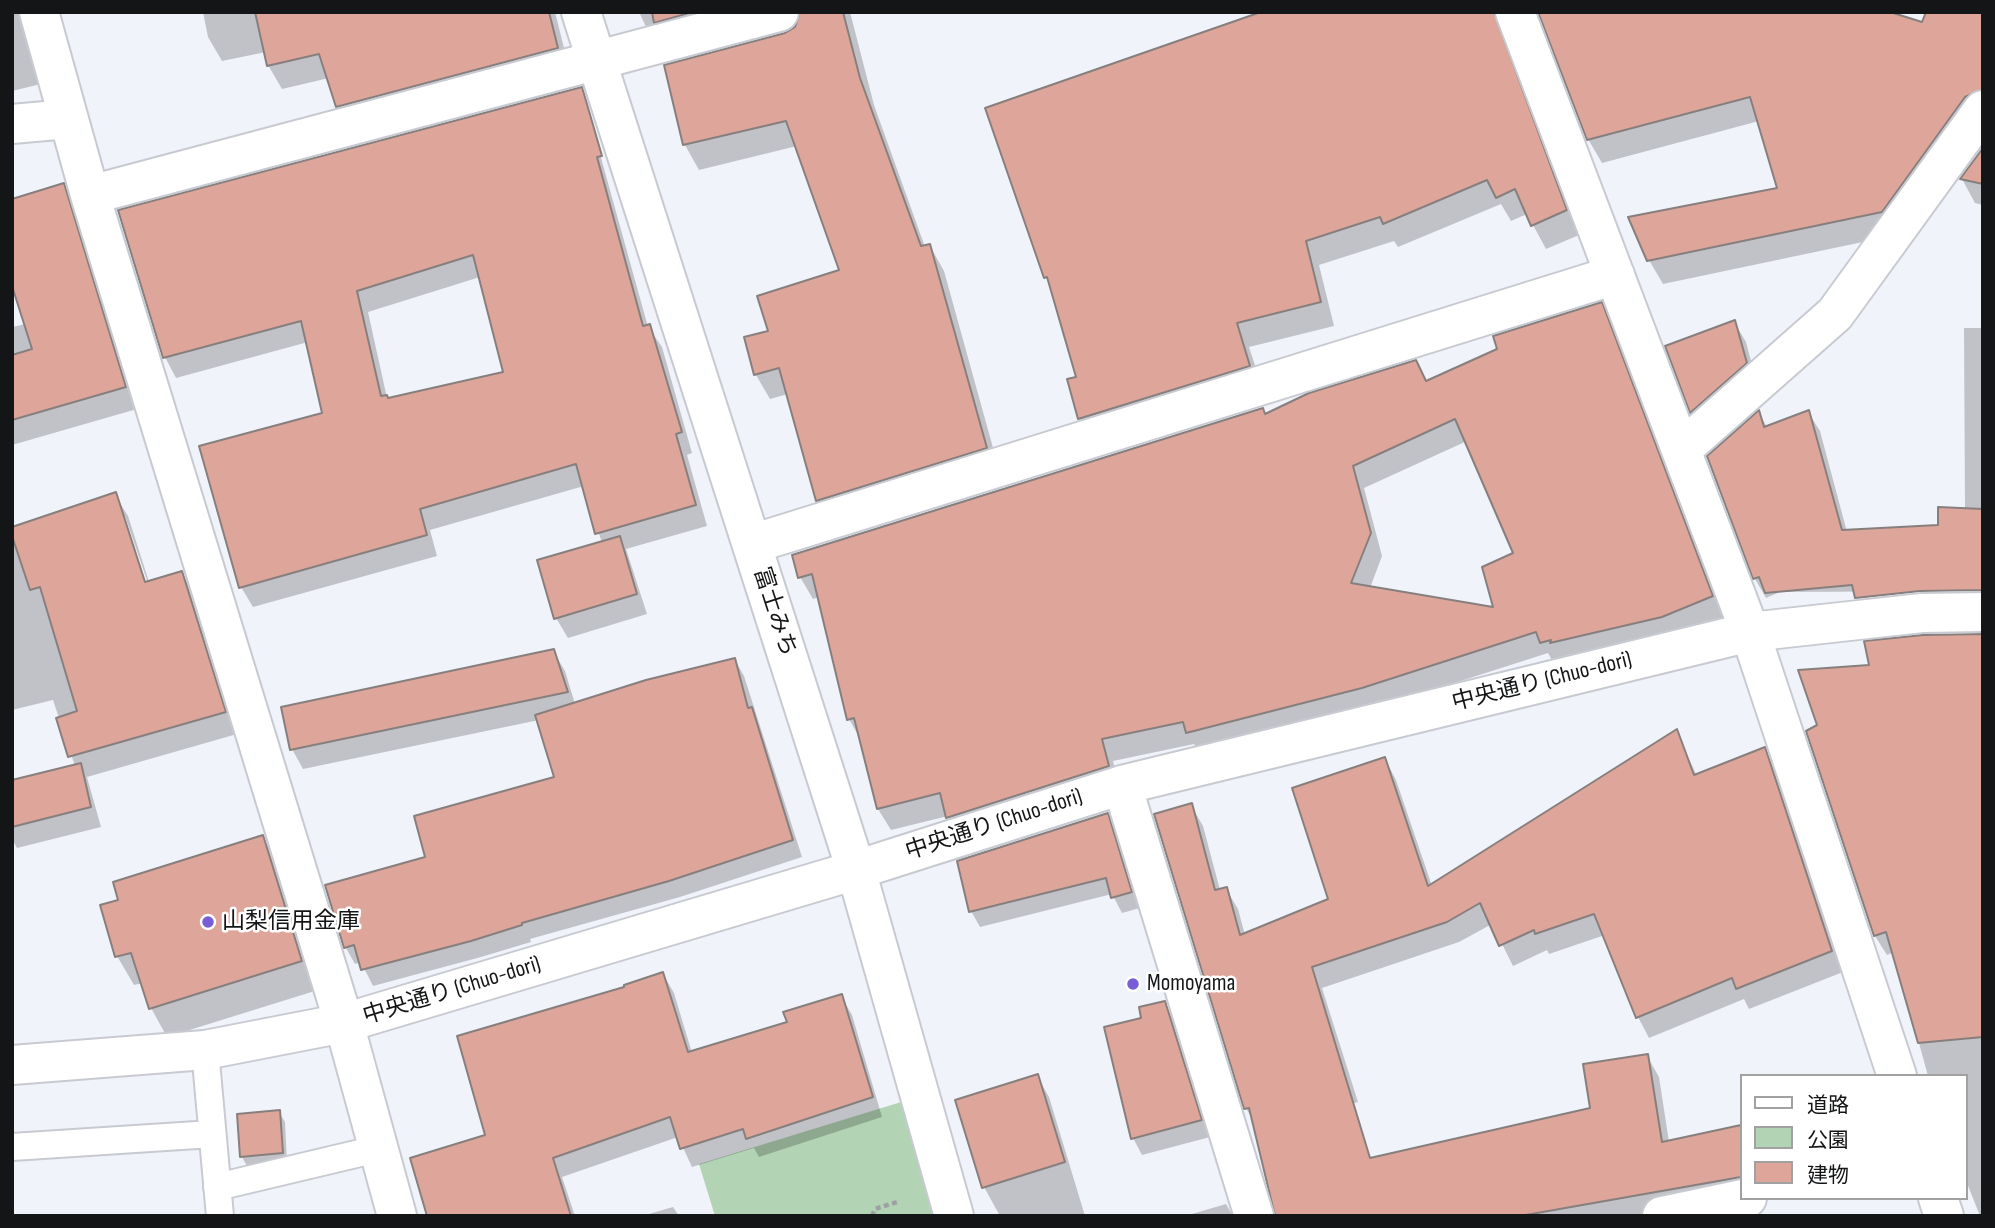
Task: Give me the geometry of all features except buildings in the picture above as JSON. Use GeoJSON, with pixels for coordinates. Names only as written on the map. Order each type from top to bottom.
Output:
{"type":"FeatureCollection","features":[{"type":"Feature","properties":{"kind":"main road"},"geometry":{"type":"LineString","coordinates":[[39,12],[90,195],[344,1023],[397,1216]]}},
{"type":"Feature","properties":{"kind":"main road","name":"富士みち"},"geometry":{"type":"LineString","coordinates":[[581,12],[856,870],[954,1216]]}},
{"type":"Feature","properties":{"kind":"main road"},"geometry":{"type":"LineString","coordinates":[[90,195],[779,12]]}},
{"type":"Feature","properties":{"kind":"main road"},"geometry":{"type":"LineString","coordinates":[[1515,12],[1750,632],[1896,1074]]}},
{"type":"Feature","properties":{"kind":"main road"},"geometry":{"type":"LineString","coordinates":[[1681,450],[1835,314],[1983,110]]}},
{"type":"Feature","properties":{"kind":"main road"},"geometry":{"type":"LineString","coordinates":[[12,124],[68,119]]}},
{"type":"Feature","properties":{"kind":"main road"},"geometry":{"type":"LineString","coordinates":[[752,544],[1615,275]]}},
{"type":"Feature","properties":{"kind":"main road","name":"中央通り (Chuo-dori)"},"geometry":{"type":"LineString","coordinates":[[12,1065],[205,1050],[344,1023],[856,870],[1122,785],[1750,632],[1922,612],[1983,612]]}},
{"type":"Feature","properties":{"kind":"main road"},"geometry":{"type":"LineString","coordinates":[[1122,785],[1254,1216]]}},
{"type":"Feature","properties":{"kind":"main road"},"geometry":{"type":"LineString","coordinates":[[1662,1216],[1740,1199]]}},
{"type":"Feature","properties":{"kind":"lane"},"geometry":{"type":"LineString","coordinates":[[205,1050],[220,1216]]}},
{"type":"Feature","properties":{"kind":"lane"},"geometry":{"type":"LineString","coordinates":[[12,1147],[212,1134]]}},
{"type":"Feature","properties":{"kind":"lane"},"geometry":{"type":"LineString","coordinates":[[218,1187],[377,1149]]}},
{"type":"Feature","properties":{"kind":"green space"},"geometry":{"type":"Polygon","coordinates":[[[911,1099],[941,1216],[715,1216],[699,1164],[911,1099]]]}},
{"type":"Feature","properties":{"kind":"place","name":"山梨信用金庫"},"geometry":{"type":"Point","coordinates":[208,922]}},
{"type":"Feature","properties":{"kind":"place","name":"Momoyama"},"geometry":{"type":"Point","coordinates":[1133,984]}}]}
